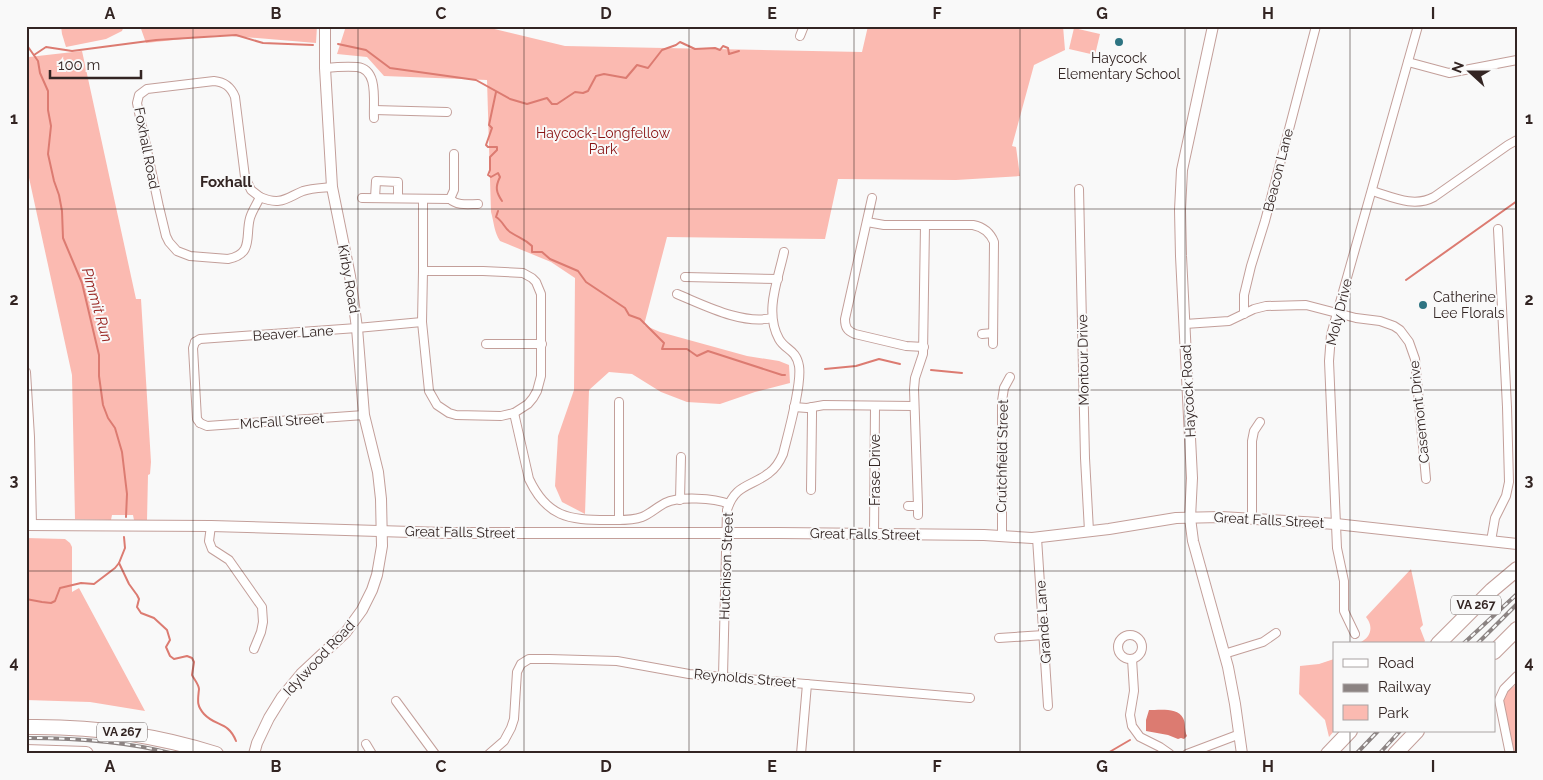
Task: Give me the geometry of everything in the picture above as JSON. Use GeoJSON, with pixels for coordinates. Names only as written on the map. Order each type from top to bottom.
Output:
{"type":"FeatureCollection","features":[{"type":"Feature","properties":{"kind":"highway","name":"VA 267"},"geometry":{"type":"LineString","coordinates":[[1440,642],[1492,590],[1517,571]]}},
{"type":"Feature","properties":{"kind":"highway"},"geometry":{"type":"LineString","coordinates":[[1450,642],[1496,596],[1517,571]]}},
{"type":"Feature","properties":{"kind":"highway"},"geometry":{"type":"LineString","coordinates":[[1496,650],[1517,629]]}},
{"type":"Feature","properties":{"kind":"highway","name":"VA 267"},"geometry":{"type":"LineString","coordinates":[[26,727],[80,728],[121,732],[171,741],[216,754]]}},
{"type":"Feature","properties":{"kind":"highway"},"geometry":{"type":"LineString","coordinates":[[1328,754],[1349,732]]}},
{"type":"Feature","properties":{"kind":"highway"},"geometry":{"type":"LineString","coordinates":[[1338,754],[1359,732]]}},
{"type":"Feature","properties":{"kind":"highway"},"geometry":{"type":"LineString","coordinates":[[1395,754],[1416,732]]}},
{"type":"Feature","properties":{"kind":"highway","name":"VA 267"},"geometry":{"type":"LineString","coordinates":[[26,752],[86,754]]}},
{"type":"Feature","properties":{"kind":"main road","name":"Kirby Road"},"geometry":{"type":"LineString","coordinates":[[325,26],[325,68],[332,187],[350,276],[357,328],[364,415],[378,472],[383,530]]}},
{"type":"Feature","properties":{"kind":"main road","name":"Haycock Road"},"geometry":{"type":"LineString","coordinates":[[1213,26],[1182,170],[1180,189],[1181,256],[1192,478],[1190,518],[1193,541],[1236,704],[1242,754]]}},
{"type":"Feature","properties":{"kind":"main road","name":"Great Falls Street"},"geometry":{"type":"LineString","coordinates":[[29,525],[211,526],[445,533],[874,534],[1037,538],[1176,518],[1222,517],[1336,524],[1513,543]]}},
{"type":"Feature","properties":{"kind":"main road","name":"Idylwood Road"},"geometry":{"type":"LineString","coordinates":[[254,754],[269,718],[282,698],[301,674],[346,632],[362,610],[377,575],[383,530]]}},
{"type":"Feature","properties":{"kind":"street"},"geometry":{"type":"LineString","coordinates":[[800,36],[804,26]]}},
{"type":"Feature","properties":{"kind":"street","name":"Beacon Lane"},"geometry":{"type":"LineString","coordinates":[[1244,314],[1244,295],[1316,26]]}},
{"type":"Feature","properties":{"kind":"street","name":"Moly Drive"},"geometry":{"type":"LineString","coordinates":[[1355,634],[1344,611],[1344,581],[1336,524],[1329,361],[1331,335],[1418,26]]}},
{"type":"Feature","properties":{"kind":"street"},"geometry":{"type":"LineString","coordinates":[[1408,62],[1449,73],[1517,60]]}},
{"type":"Feature","properties":{"kind":"street"},"geometry":{"type":"LineString","coordinates":[[325,68],[355,66],[369,73],[373,85],[374,114],[447,112]]}},
{"type":"Feature","properties":{"kind":"street","name":"Foxhall Road"},"geometry":{"type":"LineString","coordinates":[[214,81],[222,82],[230,88],[235,97],[245,177],[252,190],[260,197],[250,218],[248,244],[238,256],[228,259],[192,257],[177,251],[166,236],[137,103],[139,95],[146,89],[214,81]]}},
{"type":"Feature","properties":{"kind":"street"},"geometry":{"type":"LineString","coordinates":[[1372,191],[1411,202],[1424,202],[1517,140]]}},
{"type":"Feature","properties":{"kind":"street"},"geometry":{"type":"LineString","coordinates":[[450,199],[454,190],[454,154]]}},
{"type":"Feature","properties":{"kind":"street"},"geometry":{"type":"LineString","coordinates":[[375,198],[376,182],[398,182],[398,198]]}},
{"type":"Feature","properties":{"kind":"street"},"geometry":{"type":"LineString","coordinates":[[260,197],[269,200],[284,200],[309,190],[332,187]]}},
{"type":"Feature","properties":{"kind":"street","name":"Montour Drive"},"geometry":{"type":"LineString","coordinates":[[1079,189],[1088,531]]}},
{"type":"Feature","properties":{"kind":"street"},"geometry":{"type":"LineString","coordinates":[[362,198],[450,199],[459,203],[478,204]]}},
{"type":"Feature","properties":{"kind":"street"},"geometry":{"type":"LineString","coordinates":[[872,198],[845,319],[845,327],[854,334],[906,346],[924,347]]}},
{"type":"Feature","properties":{"kind":"street"},"geometry":{"type":"LineString","coordinates":[[423,199],[422,322],[428,385],[431,396],[437,405],[456,415],[501,416],[514,413],[528,404],[537,390],[541,376],[542,294],[536,282],[523,273],[423,271]]}},
{"type":"Feature","properties":{"kind":"street"},"geometry":{"type":"LineString","coordinates":[[867,222],[884,225],[977,226],[988,231],[994,242],[993,344]]}},
{"type":"Feature","properties":{"kind":"street"},"geometry":{"type":"LineString","coordinates":[[918,515],[914,383],[922,360],[924,347],[924,225]]}},
{"type":"Feature","properties":{"kind":"street"},"geometry":{"type":"LineString","coordinates":[[1491,541],[1495,518],[1511,491],[1498,229]]}},
{"type":"Feature","properties":{"kind":"street"},"geometry":{"type":"LineString","coordinates":[[677,294],[727,313],[758,320],[772,318],[772,305],[784,252]]}},
{"type":"Feature","properties":{"kind":"street"},"geometry":{"type":"LineString","coordinates":[[685,277],[778,279]]}},
{"type":"Feature","properties":{"kind":"street","name":"Casemont Drive"},"geometry":{"type":"LineString","coordinates":[[1185,324],[1229,321],[1254,309],[1266,306],[1292,305],[1312,306],[1356,318],[1387,323],[1400,330],[1409,342],[1414,359],[1426,479]]}},
{"type":"Feature","properties":{"kind":"street","name":"Hutchison Street"},"geometry":{"type":"LineString","coordinates":[[723,676],[727,510],[739,490],[771,472],[780,461],[799,381],[799,365],[796,357],[780,341],[772,318]]}},
{"type":"Feature","properties":{"kind":"street","name":"Beaver Lane"},"geometry":{"type":"LineString","coordinates":[[199,425],[193,357],[194,341],[422,322]]}},
{"type":"Feature","properties":{"kind":"street"},"geometry":{"type":"LineString","coordinates":[[982,334],[993,334]]}},
{"type":"Feature","properties":{"kind":"street"},"geometry":{"type":"LineString","coordinates":[[486,344],[542,344]]}},
{"type":"Feature","properties":{"kind":"street"},"geometry":{"type":"LineString","coordinates":[[26,372],[29,525]]}},
{"type":"Feature","properties":{"kind":"street","name":"Crutchfield Street"},"geometry":{"type":"LineString","coordinates":[[1002,536],[1002,401],[1004,388],[1010,377]]}},
{"type":"Feature","properties":{"kind":"street"},"geometry":{"type":"LineString","coordinates":[[619,402],[619,520]]}},
{"type":"Feature","properties":{"kind":"street"},"geometry":{"type":"LineString","coordinates":[[794,407],[802,408],[824,405],[914,406]]}},
{"type":"Feature","properties":{"kind":"street","name":"Frase Drive"},"geometry":{"type":"LineString","coordinates":[[874,534],[875,406]]}},
{"type":"Feature","properties":{"kind":"street"},"geometry":{"type":"LineString","coordinates":[[811,490],[812,407]]}},
{"type":"Feature","properties":{"kind":"street"},"geometry":{"type":"LineString","coordinates":[[514,413],[530,479],[539,497],[547,506],[562,514],[580,519],[619,520],[644,517],[665,503],[680,500],[716,500],[729,504]]}},
{"type":"Feature","properties":{"kind":"street","name":"McFall Street"},"geometry":{"type":"LineString","coordinates":[[199,425],[364,415]]}},
{"type":"Feature","properties":{"kind":"street"},"geometry":{"type":"LineString","coordinates":[[1252,518],[1252,441],[1254,431],[1260,422]]}},
{"type":"Feature","properties":{"kind":"street"},"geometry":{"type":"LineString","coordinates":[[680,500],[681,457]]}},
{"type":"Feature","properties":{"kind":"street"},"geometry":{"type":"LineString","coordinates":[[908,506],[918,506]]}},
{"type":"Feature","properties":{"kind":"street"},"geometry":{"type":"LineString","coordinates":[[211,526],[209,541],[212,549],[230,560],[262,607],[263,622],[254,649]]}},
{"type":"Feature","properties":{"kind":"street","name":"Grande Lane"},"geometry":{"type":"LineString","coordinates":[[1037,538],[1048,706]]}},
{"type":"Feature","properties":{"kind":"street"},"geometry":{"type":"LineString","coordinates":[[1224,654],[1263,642],[1276,633]]}},
{"type":"Feature","properties":{"kind":"street"},"geometry":{"type":"LineString","coordinates":[[999,638],[1044,635]]}},
{"type":"Feature","properties":{"kind":"street","name":"Reynolds Street"},"geometry":{"type":"LineString","coordinates":[[489,754],[504,740],[511,728],[514,719],[517,672],[521,664],[529,659],[617,661],[689,674],[970,698]]}},
{"type":"Feature","properties":{"kind":"street"},"geometry":{"type":"LineString","coordinates":[[1132,660],[1134,691],[1130,715],[1132,726],[1140,737],[1170,754]]}},
{"type":"Feature","properties":{"kind":"street"},"geometry":{"type":"LineString","coordinates":[[1510,754],[1499,700],[1504,689],[1517,676]]}},
{"type":"Feature","properties":{"kind":"street"},"geometry":{"type":"LineString","coordinates":[[801,754],[807,684]]}},
{"type":"Feature","properties":{"kind":"street"},"geometry":{"type":"LineString","coordinates":[[396,701],[435,754]]}},
{"type":"Feature","properties":{"kind":"street"},"geometry":{"type":"LineString","coordinates":[[1186,754],[1240,734]]}},
{"type":"Feature","properties":{"kind":"street"},"geometry":{"type":"LineString","coordinates":[[366,744],[372,754]]}},
{"type":"Feature","properties":{"kind":"green space"},"geometry":{"type":"Polygon","coordinates":[[[61,26],[124,26],[122,31],[106,39],[66,47],[61,26]]]}},
{"type":"Feature","properties":{"kind":"green space"},"geometry":{"type":"Polygon","coordinates":[[[140,26],[317,26],[316,43],[220,35],[146,43],[140,26]]]}},
{"type":"Feature","properties":{"kind":"green space","name":"Haycock-Longfellow Park"},"geometry":{"type":"Polygon","coordinates":[[[346,26],[482,26],[565,46],[862,52],[868,26],[1063,26],[1065,50],[1034,65],[1012,146],[1016,147],[1020,176],[956,180],[838,179],[825,239],[667,237],[644,325],[660,332],[747,356],[779,361],[789,365],[790,383],[720,404],[687,402],[661,392],[632,374],[609,372],[589,390],[585,514],[562,502],[555,486],[558,436],[574,390],[575,278],[551,262],[500,241],[498,238],[491,212],[487,80],[384,76],[367,57],[337,54],[346,26]]]}},
{"type":"Feature","properties":{"kind":"green space"},"geometry":{"type":"Polygon","coordinates":[[[1074,28],[1100,34],[1095,55],[1069,49],[1074,28]]]}},
{"type":"Feature","properties":{"kind":"green space"},"geometry":{"type":"Polygon","coordinates":[[[82,51],[136,299],[141,299],[151,462],[150,474],[148,475],[147,520],[134,520],[133,515],[112,515],[111,520],[75,519],[72,375],[26,164],[26,52],[29,57],[82,51]]]}},
{"type":"Feature","properties":{"kind":"green space"},"geometry":{"type":"Polygon","coordinates":[[[26,538],[65,539],[70,543],[72,547],[72,592],[79,588],[145,711],[90,702],[26,700],[26,538]]]}},
{"type":"Feature","properties":{"kind":"green space"},"geometry":{"type":"Polygon","coordinates":[[[1411,569],[1423,625],[1420,628],[1424,642],[1361,642],[1370,632],[1370,625],[1366,617],[1411,569]]]}},
{"type":"Feature","properties":{"kind":"green space"},"geometry":{"type":"Polygon","coordinates":[[[1333,659],[1333,732],[1329,737],[1325,720],[1299,694],[1300,666],[1319,664],[1333,659]]]}},
{"type":"Feature","properties":{"kind":"green space"},"geometry":{"type":"Polygon","coordinates":[[[1517,684],[1517,754],[1512,754],[1501,701],[1508,691],[1517,684]]]}},
{"type":"Feature","properties":{"kind":"shaded area"},"geometry":{"type":"Polygon","coordinates":[[[1149,710],[1167,710],[1180,714],[1184,720],[1187,736],[1184,739],[1178,739],[1146,731],[1146,720],[1149,710]]]}},
{"type":"Feature","properties":{"kind":"waterway"},"geometry":{"type":"LineString","coordinates":[[34,55],[46,47],[72,51],[156,40],[236,35],[263,43],[313,45]]}},
{"type":"Feature","properties":{"kind":"waterway"},"geometry":{"type":"LineString","coordinates":[[338,44],[366,50],[390,68],[476,80],[510,99],[527,104],[547,98],[552,104],[557,104],[575,92],[583,93],[588,91],[596,76],[604,74],[626,78],[637,65],[648,68],[662,50],[680,42],[695,49],[715,48],[720,50],[723,46],[728,48],[729,54],[739,51]]}},
{"type":"Feature","properties":{"kind":"waterway","name":"Pimmit Run"},"geometry":{"type":"LineString","coordinates":[[26,44],[38,61],[40,73],[48,91],[48,110],[51,126],[48,154],[62,211],[63,238],[82,283],[99,355],[99,376],[103,405],[108,418],[115,428],[122,452],[127,494],[126,517]]}},
{"type":"Feature","properties":{"kind":"waterway"},"geometry":{"type":"LineString","coordinates":[[496,92],[489,125],[492,128],[486,145],[488,147],[497,147],[497,150],[490,157],[488,175],[491,177],[498,173],[500,177],[497,189],[502,201]]}},
{"type":"Feature","properties":{"kind":"waterway"},"geometry":{"type":"LineString","coordinates":[[1406,280],[1517,201]]}},
{"type":"Feature","properties":{"kind":"waterway"},"geometry":{"type":"LineString","coordinates":[[498,211],[496,217],[508,230],[532,246],[532,252],[542,252],[550,259],[578,271],[586,282],[625,308],[629,315],[640,319],[664,343],[662,349],[687,349],[697,356],[708,351],[785,375]]}},
{"type":"Feature","properties":{"kind":"waterway"},"geometry":{"type":"LineString","coordinates":[[825,369],[856,366],[879,359],[900,364]]}},
{"type":"Feature","properties":{"kind":"waterway"},"geometry":{"type":"LineString","coordinates":[[931,370],[962,373]]}},
{"type":"Feature","properties":{"kind":"waterway","name":"Pimmit Run"},"geometry":{"type":"LineString","coordinates":[[26,599],[51,603],[55,601],[60,588],[81,583],[94,584],[119,563],[125,548],[124,537]]}},
{"type":"Feature","properties":{"kind":"waterway"},"geometry":{"type":"LineString","coordinates":[[119,563],[139,599],[137,607],[141,613],[154,618],[167,630],[170,640],[166,647],[170,656],[174,659],[187,656],[192,658],[194,662],[192,675],[199,687],[198,702],[201,711],[208,718],[226,727],[236,741]]}},
{"type":"Feature","properties":{"kind":"waterway"},"geometry":{"type":"LineString","coordinates":[[1106,754],[1130,740]]}},
{"type":"Feature","properties":{"kind":"railway"},"geometry":{"type":"LineString","coordinates":[[1465,642],[1517,594]]}},
{"type":"Feature","properties":{"kind":"railway"},"geometry":{"type":"LineString","coordinates":[[1479,642],[1517,604]]}},
{"type":"Feature","properties":{"kind":"railway"},"geometry":{"type":"LineString","coordinates":[[1356,754],[1377,732]]}},
{"type":"Feature","properties":{"kind":"railway"},"geometry":{"type":"LineString","coordinates":[[1379,754],[1399,732]]}},
{"type":"Feature","properties":{"kind":"railway"},"geometry":{"type":"LineString","coordinates":[[26,738],[101,741],[138,746],[174,754]]}},
{"type":"Feature","properties":{"kind":"place","name":"Haycock Elementary School"},"geometry":{"type":"Point","coordinates":[1119,42]}},
{"type":"Feature","properties":{"kind":"place","name":"Catherine Lee Florals"},"geometry":{"type":"Point","coordinates":[1423,305]}},
{"type":"Feature","properties":{"kind":"district","name":"Foxhall"},"geometry":{"type":"Point","coordinates":[226,182]}}]}
